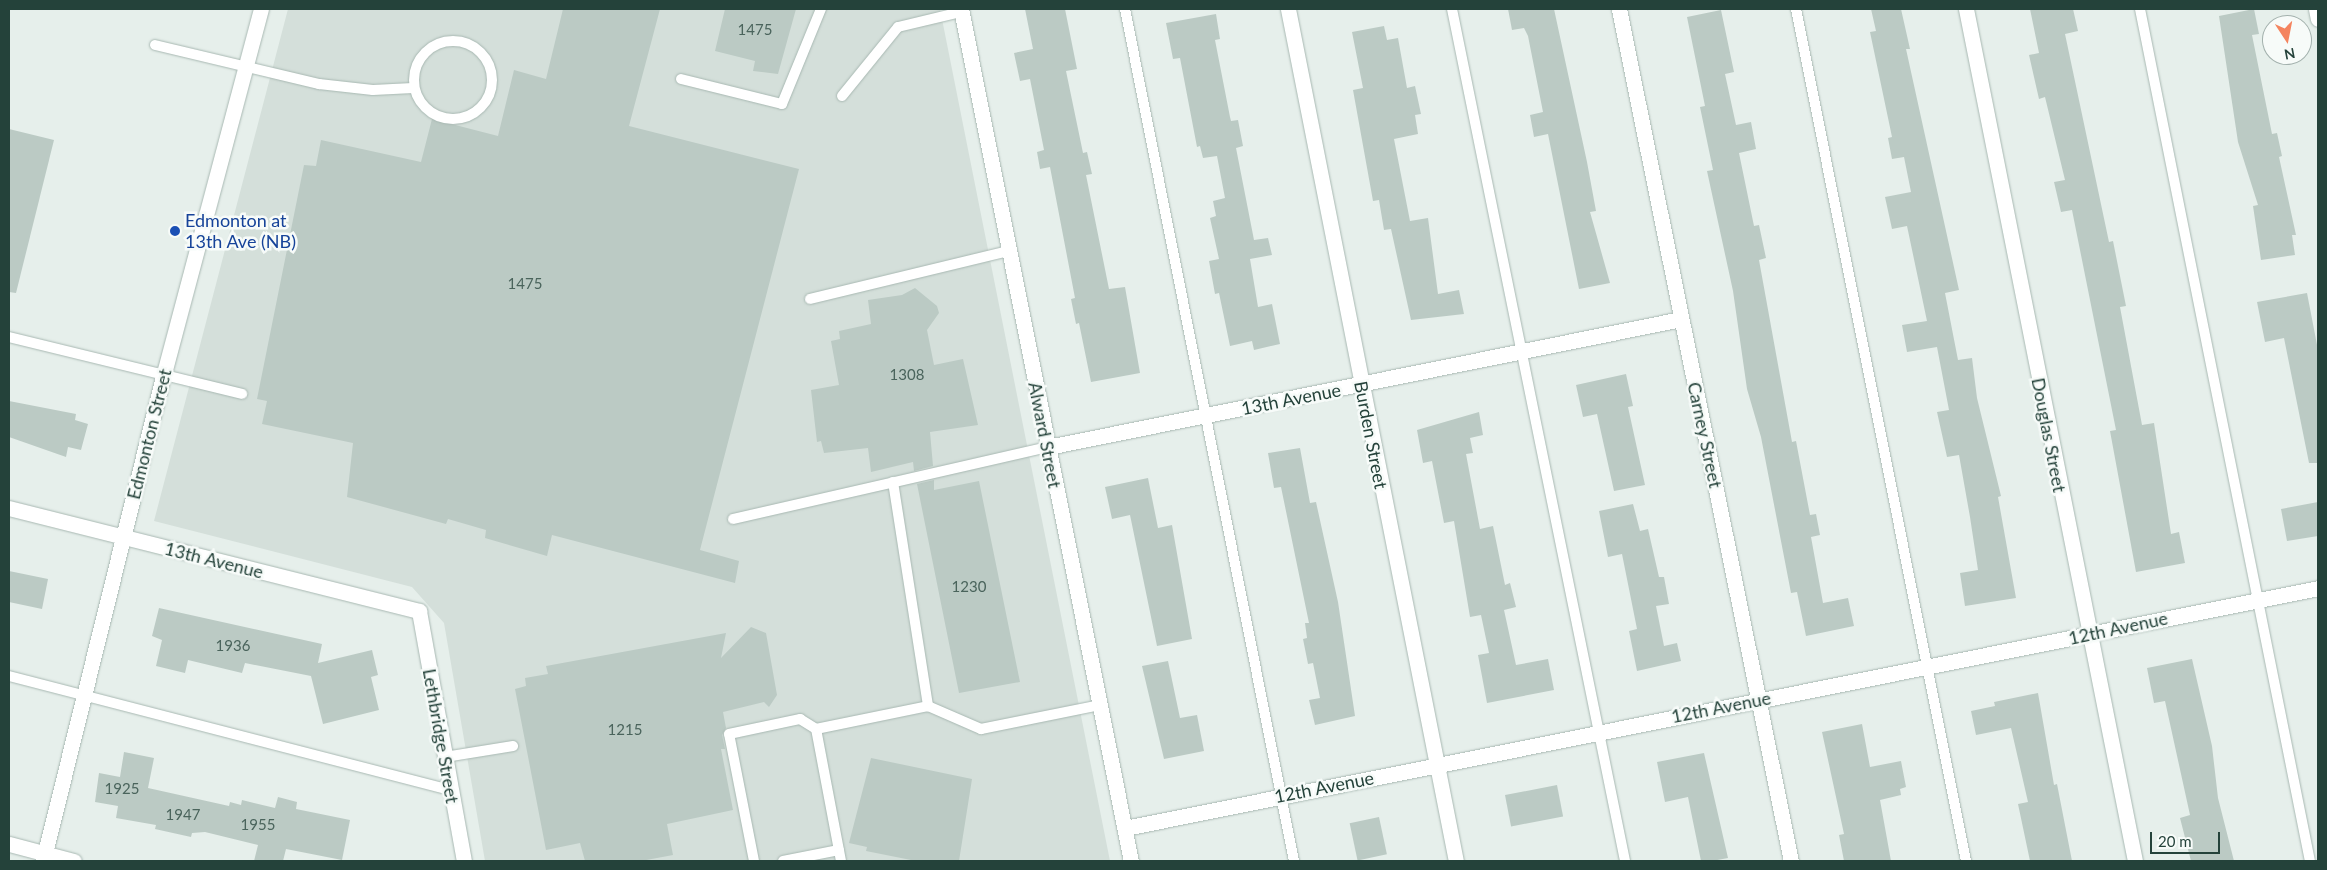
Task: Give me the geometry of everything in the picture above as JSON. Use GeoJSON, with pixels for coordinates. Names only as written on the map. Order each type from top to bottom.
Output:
{"type":"FeatureCollection","features":[{"type":"Feature","properties":{"kind":"street","name":"Edmonton Street"},"geometry":{"type":"LineString","coordinates":[[44,858],[163,377],[261,9]]}},
{"type":"Feature","properties":{"kind":"street","name":"Burden Street"},"geometry":{"type":"LineString","coordinates":[[1288,9],[1456,861]]}},
{"type":"Feature","properties":{"kind":"street","name":"Carney Street"},"geometry":{"type":"LineString","coordinates":[[1620,9],[1791,861]]}},
{"type":"Feature","properties":{"kind":"street","name":"Douglas Street"},"geometry":{"type":"LineString","coordinates":[[1966,9],[2088,634],[2135,861]]}},
{"type":"Feature","properties":{"kind":"street"},"geometry":{"type":"LineString","coordinates":[[2316,9],[2318,19]]}},
{"type":"Feature","properties":{"kind":"street","name":"Alward Street"},"geometry":{"type":"LineString","coordinates":[[961,10],[1132,861]]}},
{"type":"Feature","properties":{"kind":"street","name":"13th Avenue"},"geometry":{"type":"LineString","coordinates":[[1048,447],[1361,386],[1681,319]]}},
{"type":"Feature","properties":{"kind":"street","name":"13th Avenue"},"geometry":{"type":"LineString","coordinates":[[9,508],[123,538],[419,610]]}},
{"type":"Feature","properties":{"kind":"street","name":"12th Avenue"},"geometry":{"type":"LineString","coordinates":[[1125,828],[1281,795],[1927,668],[2318,588]]}},
{"type":"Feature","properties":{"kind":"street","name":"Lethbridge Street"},"geometry":{"type":"LineString","coordinates":[[419,610],[464,861]]}},
{"type":"Feature","properties":{"kind":"street"},"geometry":{"type":"LineString","coordinates":[[9,844],[44,858],[74,861]]}},
{"type":"Feature","properties":{"kind":"lane"},"geometry":{"type":"LineString","coordinates":[[681,79],[782,104],[821,9]]}},
{"type":"Feature","properties":{"kind":"lane"},"geometry":{"type":"LineString","coordinates":[[1125,9],[1294,861]]}},
{"type":"Feature","properties":{"kind":"lane"},"geometry":{"type":"LineString","coordinates":[[1452,9],[1519,354],[1600,731],[1625,861]]}},
{"type":"Feature","properties":{"kind":"lane"},"geometry":{"type":"LineString","coordinates":[[1796,9],[1966,861]]}},
{"type":"Feature","properties":{"kind":"lane"},"geometry":{"type":"LineString","coordinates":[[2140,9],[2310,861]]}},
{"type":"Feature","properties":{"kind":"lane"},"geometry":{"type":"LineString","coordinates":[[842,96],[898,26],[961,10]]}},
{"type":"Feature","properties":{"kind":"lane"},"geometry":{"type":"LineString","coordinates":[[453,39],[484,54],[493,76],[488,100],[470,116],[446,120],[425,109],[413,88],[416,64],[430,46],[453,39]]}},
{"type":"Feature","properties":{"kind":"lane"},"geometry":{"type":"LineString","coordinates":[[155,45],[245,68],[328,85],[373,90],[413,88]]}},
{"type":"Feature","properties":{"kind":"lane"},"geometry":{"type":"LineString","coordinates":[[810,298],[1009,251]]}},
{"type":"Feature","properties":{"kind":"lane"},"geometry":{"type":"LineString","coordinates":[[9,337],[163,377],[242,394]]}},
{"type":"Feature","properties":{"kind":"lane"},"geometry":{"type":"LineString","coordinates":[[733,520],[1048,447]]}},
{"type":"Feature","properties":{"kind":"lane"},"geometry":{"type":"LineString","coordinates":[[893,482],[928,706]]}},
{"type":"Feature","properties":{"kind":"lane"},"geometry":{"type":"LineString","coordinates":[[9,676],[451,790]]}},
{"type":"Feature","properties":{"kind":"lane"},"geometry":{"type":"LineString","coordinates":[[754,861],[729,734],[800,719],[816,729],[928,706],[981,729],[1100,705]]}},
{"type":"Feature","properties":{"kind":"lane"},"geometry":{"type":"LineString","coordinates":[[816,729],[841,861]]}},
{"type":"Feature","properties":{"kind":"lane"},"geometry":{"type":"LineString","coordinates":[[445,758],[512,746]]}},
{"type":"Feature","properties":{"kind":"lane"},"geometry":{"type":"LineString","coordinates":[[783,861],[839,850]]}},
{"type":"Feature","properties":{"kind":"shaded area"},"geometry":{"type":"Polygon","coordinates":[[[288,9],[940,9],[1110,861],[485,861],[444,623],[412,587],[154,521],[288,9]]]}},
{"type":"Feature","properties":{"kind":"building"},"geometry":{"type":"Polygon","coordinates":[[[563,9],[660,9],[629,126],[799,169],[700,550],[739,561],[735,583],[552,535],[547,556],[485,538],[486,530],[448,519],[446,524],[347,497],[353,443],[262,424],[267,401],[257,399],[304,165],[316,166],[321,140],[421,162],[432,119],[498,136],[514,70],[546,79],[563,9]]]}},
{"type":"Feature","properties":{"kind":"building"},"geometry":{"type":"Polygon","coordinates":[[[725,9],[796,9],[778,74],[753,71],[755,61],[715,51],[725,9]]]}},
{"type":"Feature","properties":{"kind":"building"},"geometry":{"type":"Polygon","coordinates":[[[1025,9],[1065,9],[1077,69],[1066,71],[1083,153],[1087,152],[1092,174],[1086,175],[1109,289],[1125,287],[1140,373],[1091,382],[1079,323],[1076,324],[1071,299],[1075,298],[1050,167],[1040,169],[1037,152],[1044,150],[1030,79],[1020,81],[1014,53],[1033,49],[1025,9]]]}},
{"type":"Feature","properties":{"kind":"building"},"geometry":{"type":"Polygon","coordinates":[[[1508,9],[1554,9],[1596,211],[1590,212],[1610,283],[1579,289],[1548,134],[1534,137],[1530,115],[1543,112],[1528,36],[1524,28],[1512,30],[1508,9]]]}},
{"type":"Feature","properties":{"kind":"building"},"geometry":{"type":"Polygon","coordinates":[[[1871,9],[1901,9],[1910,49],[1906,49],[1959,290],[1945,293],[1958,360],[1972,358],[1977,398],[2001,496],[1998,497],[2016,598],[1965,606],[1960,573],[1978,570],[1970,517],[1959,455],[1947,457],[1937,412],[1949,410],[1937,347],[1907,352],[1902,325],[1927,321],[1907,226],[1892,229],[1885,197],[1911,192],[1904,157],[1892,159],[1888,138],[1892,137],[1870,32],[1876,31],[1871,9]]]}},
{"type":"Feature","properties":{"kind":"building"},"geometry":{"type":"Polygon","coordinates":[[[2030,9],[2073,9],[2078,31],[2065,34],[2109,242],[2113,241],[2126,306],[2120,307],[2142,425],[2154,423],[2171,534],[2179,532],[2185,563],[2136,572],[2110,431],[2116,430],[2072,210],[2061,212],[2054,182],[2065,180],[2045,97],[2039,99],[2029,55],[2039,53],[2030,9]]]}},
{"type":"Feature","properties":{"kind":"building"},"geometry":{"type":"Polygon","coordinates":[[[2254,9],[2259,34],[2252,35],[2272,134],[2277,133],[2282,156],[2279,157],[2296,235],[2292,235],[2295,255],[2261,260],[2253,206],[2258,205],[2238,142],[2219,16],[2254,9]]]}},
{"type":"Feature","properties":{"kind":"building"},"geometry":{"type":"Polygon","coordinates":[[[1721,10],[1734,72],[1725,74],[1736,125],[1751,122],[1756,149],[1739,153],[1754,226],[1759,225],[1766,258],[1759,260],[1792,442],[1796,441],[1810,515],[1816,514],[1820,535],[1811,537],[1823,603],[1848,598],[1854,626],[1806,636],[1797,592],[1791,593],[1761,437],[1747,389],[1733,291],[1707,171],[1713,170],[1700,107],[1705,106],[1687,17],[1721,10]]]}},
{"type":"Feature","properties":{"kind":"building"},"geometry":{"type":"Polygon","coordinates":[[[1216,14],[1220,39],[1215,40],[1231,121],[1238,120],[1243,146],[1236,148],[1254,240],[1268,238],[1272,255],[1250,259],[1258,307],[1272,304],[1280,344],[1254,350],[1252,341],[1230,346],[1219,293],[1215,294],[1209,261],[1219,259],[1210,218],[1216,216],[1213,201],[1225,198],[1217,156],[1203,158],[1200,146],[1197,147],[1180,58],[1173,59],[1166,23],[1216,14]]]}},
{"type":"Feature","properties":{"kind":"building"},"geometry":{"type":"Polygon","coordinates":[[[1384,26],[1387,40],[1398,38],[1407,88],[1415,86],[1421,114],[1415,115],[1418,134],[1394,139],[1410,221],[1428,218],[1438,294],[1459,290],[1464,314],[1411,320],[1391,229],[1384,230],[1379,200],[1373,201],[1353,90],[1363,88],[1352,32],[1384,26]]]}},
{"type":"Feature","properties":{"kind":"building"},"geometry":{"type":"Polygon","coordinates":[[[9,129],[54,140],[16,293],[9,292],[9,129]]]}},
{"type":"Feature","properties":{"kind":"building"},"geometry":{"type":"Polygon","coordinates":[[[915,288],[937,306],[939,313],[927,330],[934,365],[963,359],[978,425],[930,432],[933,466],[914,471],[913,462],[871,472],[868,448],[824,453],[821,441],[817,442],[811,390],[839,385],[831,341],[840,339],[839,331],[871,324],[868,300],[902,295],[915,288]]]}},
{"type":"Feature","properties":{"kind":"building"},"geometry":{"type":"Polygon","coordinates":[[[2307,293],[2318,350],[2318,463],[2309,463],[2284,338],[2265,342],[2257,302],[2307,293]]]}},
{"type":"Feature","properties":{"kind":"building"},"geometry":{"type":"Polygon","coordinates":[[[1626,374],[1633,406],[1628,407],[1645,485],[1614,491],[1597,414],[1583,417],[1576,385],[1626,374]]]}},
{"type":"Feature","properties":{"kind":"building"},"geometry":{"type":"Polygon","coordinates":[[[9,401],[76,414],[75,420],[88,424],[81,450],[68,447],[66,457],[9,437],[9,401]]]}},
{"type":"Feature","properties":{"kind":"building"},"geometry":{"type":"Polygon","coordinates":[[[1479,412],[1483,435],[1470,438],[1473,453],[1466,454],[1480,529],[1493,526],[1505,585],[1510,583],[1516,607],[1504,610],[1516,665],[1548,659],[1554,690],[1487,703],[1478,655],[1489,653],[1481,615],[1470,617],[1454,521],[1444,523],[1432,461],[1423,463],[1417,430],[1479,412]]]}},
{"type":"Feature","properties":{"kind":"building"},"geometry":{"type":"Polygon","coordinates":[[[1300,448],[1310,503],[1316,502],[1338,602],[1355,716],[1315,725],[1309,700],[1320,698],[1313,663],[1308,664],[1303,639],[1307,638],[1305,623],[1309,623],[1281,487],[1274,488],[1268,453],[1300,448]]]}},
{"type":"Feature","properties":{"kind":"building"},"geometry":{"type":"Polygon","coordinates":[[[1148,478],[1158,528],[1172,525],[1192,639],[1157,646],[1130,515],[1112,519],[1105,487],[1148,478]]]}},
{"type":"Feature","properties":{"kind":"building"},"geometry":{"type":"Polygon","coordinates":[[[934,480],[934,490],[979,481],[1020,682],[959,693],[917,484],[934,480]]]}},
{"type":"Feature","properties":{"kind":"building"},"geometry":{"type":"Polygon","coordinates":[[[2318,502],[2318,536],[2287,541],[2281,509],[2318,502]]]}},
{"type":"Feature","properties":{"kind":"building"},"geometry":{"type":"Polygon","coordinates":[[[1633,504],[1640,531],[1648,529],[1659,577],[1664,577],[1669,604],[1656,606],[1664,646],[1677,643],[1681,661],[1637,671],[1629,631],[1637,629],[1622,554],[1608,557],[1599,511],[1633,504]]]}},
{"type":"Feature","properties":{"kind":"building"},"geometry":{"type":"Polygon","coordinates":[[[9,571],[48,579],[42,609],[9,602],[9,571]]]}},
{"type":"Feature","properties":{"kind":"building"},"geometry":{"type":"Polygon","coordinates":[[[159,608],[322,644],[318,663],[372,650],[378,675],[371,677],[379,710],[323,724],[311,676],[245,663],[242,673],[188,660],[185,673],[156,666],[162,640],[152,636],[159,608]]]}},
{"type":"Feature","properties":{"kind":"building"},"geometry":{"type":"Polygon","coordinates":[[[751,627],[766,633],[777,695],[769,707],[764,702],[723,712],[726,728],[722,735],[725,749],[721,749],[733,810],[667,824],[673,855],[641,861],[585,861],[580,843],[546,850],[515,689],[526,686],[525,678],[548,674],[546,666],[726,633],[721,658],[751,627]]]}},
{"type":"Feature","properties":{"kind":"building"},"geometry":{"type":"Polygon","coordinates":[[[2192,659],[2212,746],[2218,798],[2234,861],[2191,861],[2180,818],[2190,815],[2165,701],[2154,703],[2147,668],[2192,659]]]}},
{"type":"Feature","properties":{"kind":"building"},"geometry":{"type":"Polygon","coordinates":[[[1168,661],[1180,718],[1197,715],[1204,751],[1164,759],[1142,666],[1168,661]]]}},
{"type":"Feature","properties":{"kind":"building"},"geometry":{"type":"Polygon","coordinates":[[[2038,693],[2054,785],[2057,784],[2072,861],[2030,861],[2018,804],[2028,802],[2011,728],[1976,735],[1971,711],[1995,706],[1994,702],[2038,693]]]}},
{"type":"Feature","properties":{"kind":"building"},"geometry":{"type":"Polygon","coordinates":[[[1862,724],[1870,767],[1901,761],[1906,787],[1900,789],[1901,795],[1880,800],[1891,861],[1844,861],[1839,835],[1844,834],[1822,732],[1862,724]]]}},
{"type":"Feature","properties":{"kind":"building"},"geometry":{"type":"Polygon","coordinates":[[[124,752],[154,758],[148,788],[229,806],[230,802],[241,805],[242,800],[275,808],[278,797],[297,802],[296,809],[350,820],[342,860],[286,849],[283,861],[254,861],[258,845],[205,832],[192,833],[191,837],[155,829],[156,825],[116,818],[118,806],[95,802],[99,773],[120,777],[124,752]]]}},
{"type":"Feature","properties":{"kind":"building"},"geometry":{"type":"Polygon","coordinates":[[[1704,753],[1728,858],[1712,861],[1701,861],[1688,797],[1665,802],[1657,762],[1704,753]]]}},
{"type":"Feature","properties":{"kind":"building"},"geometry":{"type":"Polygon","coordinates":[[[871,758],[972,779],[959,861],[916,861],[866,851],[867,847],[849,843],[871,758]]]}},
{"type":"Feature","properties":{"kind":"building"},"geometry":{"type":"Polygon","coordinates":[[[1557,785],[1563,816],[1511,827],[1505,795],[1557,785]]]}},
{"type":"Feature","properties":{"kind":"building"},"geometry":{"type":"Polygon","coordinates":[[[1379,817],[1387,854],[1358,860],[1350,823],[1379,817]]]}},
{"type":"Feature","properties":{"kind":"place","name":"Edmonton at 13th Ave (NB)"},"geometry":{"type":"Point","coordinates":[175,231]}}]}
